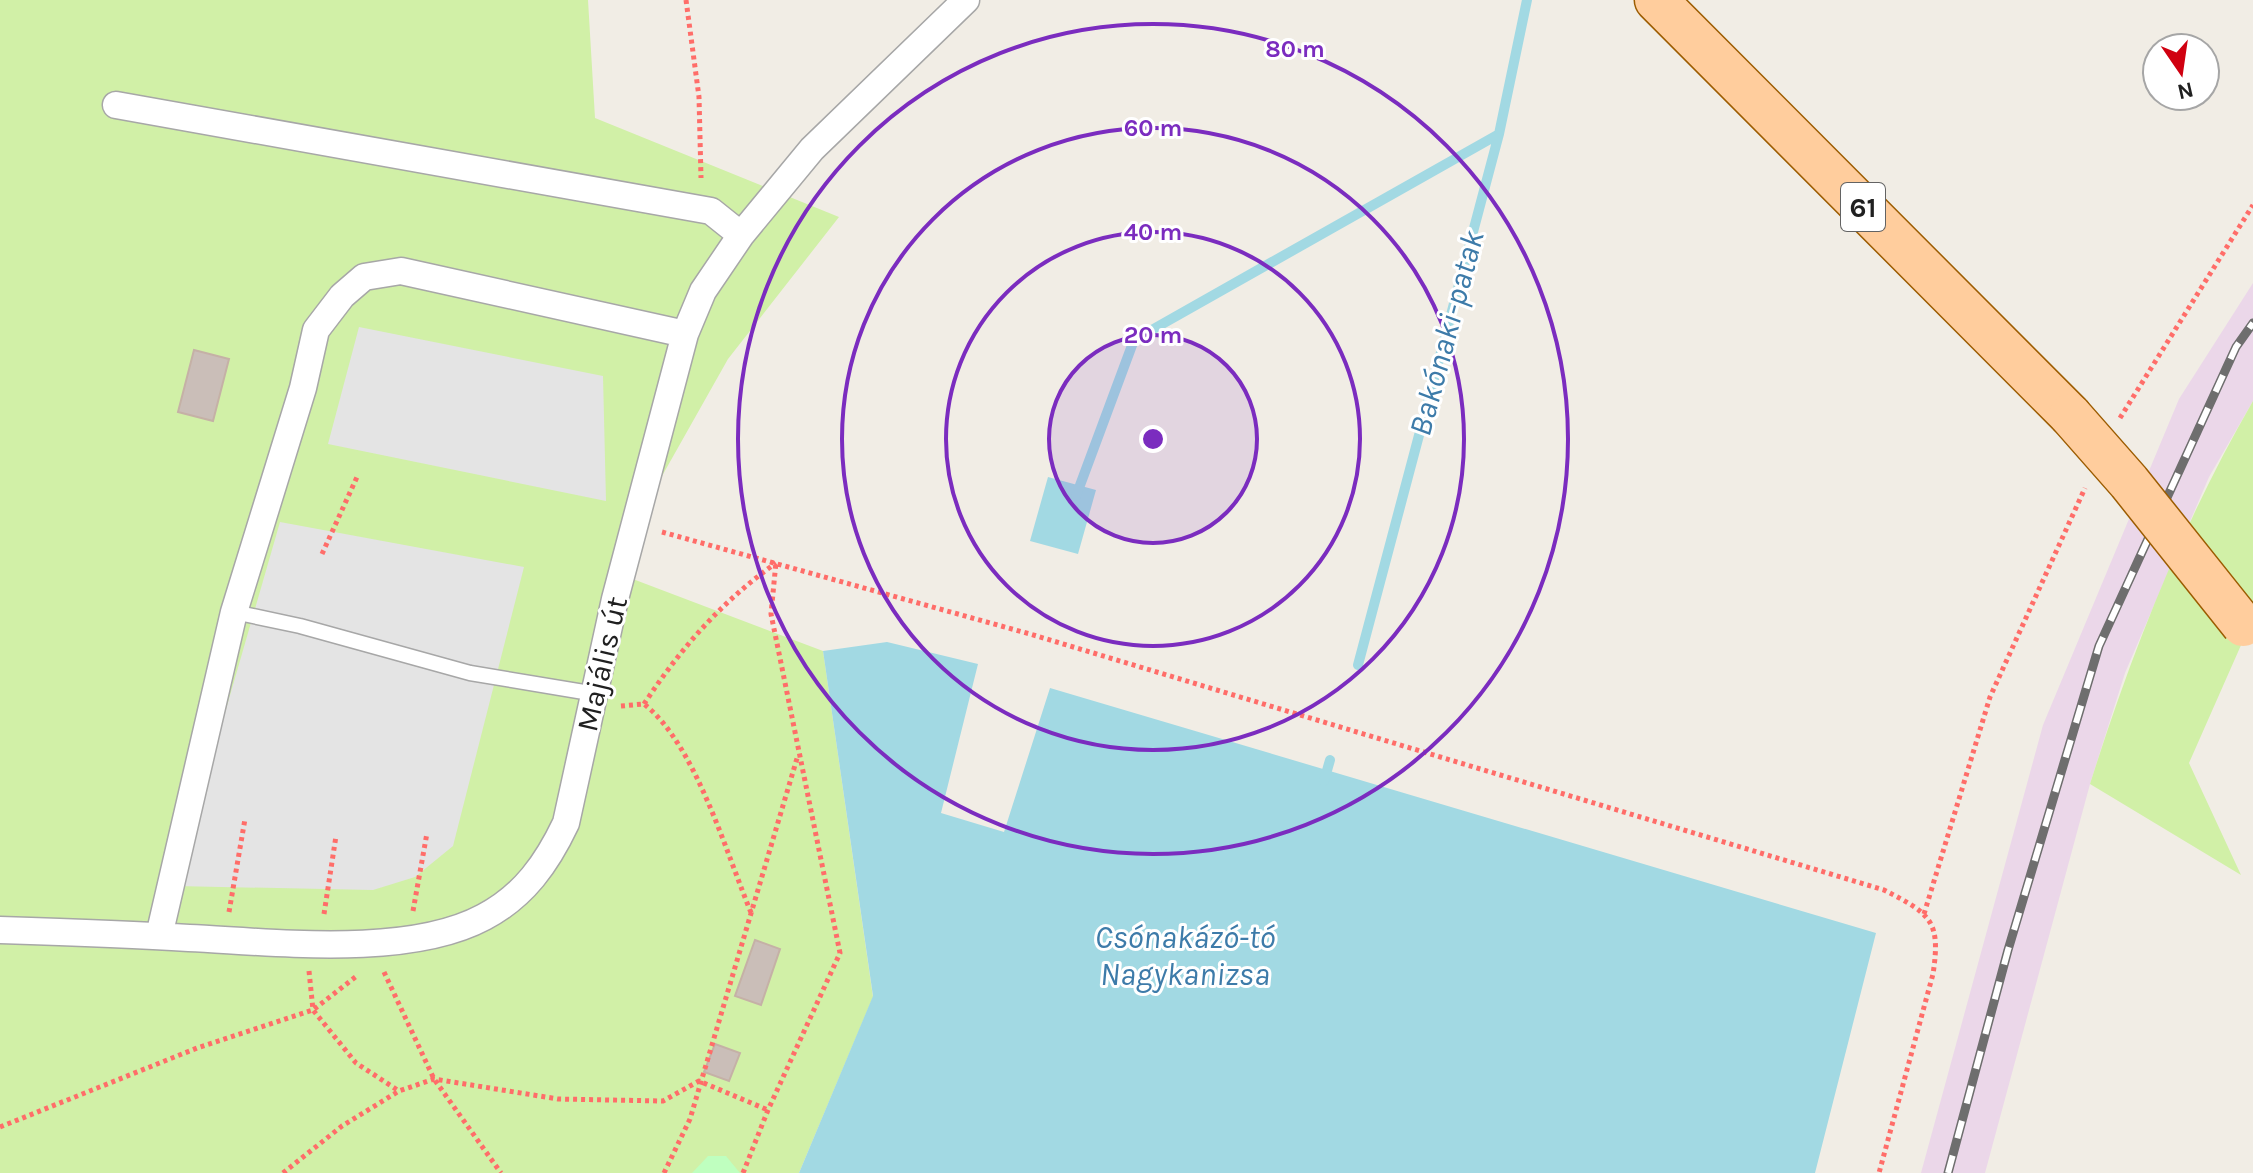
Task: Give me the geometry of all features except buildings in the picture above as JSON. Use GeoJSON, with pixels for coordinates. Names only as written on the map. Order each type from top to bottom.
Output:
{"type":"FeatureCollection","features":[{"type":"Feature","properties":{"kind":"main road","name":"61"},"geometry":{"type":"LineString","coordinates":[[1656,0],[2070,415],[2129,482],[2248,632]]}},
{"type":"Feature","properties":{"kind":"street","name":"Majális út"},"geometry":{"type":"LineString","coordinates":[[0,930],[313,942],[374,951],[483,918],[504,906],[538,874],[566,823],[615,599],[637,527],[685,334],[703,291],[741,235],[812,149],[966,0]]}},
{"type":"Feature","properties":{"kind":"street"},"geometry":{"type":"LineString","coordinates":[[116,105],[711,211],[741,235]]}},
{"type":"Feature","properties":{"kind":"street"},"geometry":{"type":"LineString","coordinates":[[159,936],[234,612],[303,388],[316,330],[342,296],[364,277],[401,271],[685,334]]}},
{"type":"Feature","properties":{"kind":"lane"},"geometry":{"type":"LineString","coordinates":[[234,612],[300,626],[470,673],[596,694]]}},
{"type":"Feature","properties":{"kind":"path"},"geometry":{"type":"LineString","coordinates":[[686,0],[699,97],[701,181],[711,211]]}},
{"type":"Feature","properties":{"kind":"path"},"geometry":{"type":"LineString","coordinates":[[2116,424],[2253,205]]}},
{"type":"Feature","properties":{"kind":"path"},"geometry":{"type":"LineString","coordinates":[[322,554],[357,477]]}},
{"type":"Feature","properties":{"kind":"path"},"geometry":{"type":"LineString","coordinates":[[1924,914],[1990,697],[2089,480]]}},
{"type":"Feature","properties":{"kind":"path"},"geometry":{"type":"LineString","coordinates":[[637,527],[776,562],[1030,634],[1884,890],[1924,914],[1935,928],[1933,974],[1879,1173]]}},
{"type":"Feature","properties":{"kind":"path"},"geometry":{"type":"LineString","coordinates":[[743,1173],[768,1110],[840,953],[771,614],[776,562]]}},
{"type":"Feature","properties":{"kind":"path"},"geometry":{"type":"LineString","coordinates":[[753,916],[689,763],[663,719],[644,704],[695,632],[736,591],[776,562]]}},
{"type":"Feature","properties":{"kind":"path"},"geometry":{"type":"LineString","coordinates":[[664,1173],[690,1119],[699,1081],[753,916],[764,863],[798,754]]}},
{"type":"Feature","properties":{"kind":"path"},"geometry":{"type":"LineString","coordinates":[[224,939],[245,819]]}},
{"type":"Feature","properties":{"kind":"path"},"geometry":{"type":"LineString","coordinates":[[407,941],[427,833]]}},
{"type":"Feature","properties":{"kind":"path"},"geometry":{"type":"LineString","coordinates":[[336,836],[313,942],[313,1010],[356,1063],[399,1091]]}},
{"type":"Feature","properties":{"kind":"path"},"geometry":{"type":"LineString","coordinates":[[0,1127],[197,1048],[313,1010],[374,951],[434,1079],[501,1173]]}},
{"type":"Feature","properties":{"kind":"path"},"geometry":{"type":"LineString","coordinates":[[283,1173],[342,1126],[399,1091],[434,1079],[558,1099],[663,1101],[699,1081]]}},
{"type":"Feature","properties":{"kind":"path"},"geometry":{"type":"LineString","coordinates":[[699,1081],[768,1110]]}},
{"type":"Feature","properties":{"kind":"shaded area"},"geometry":{"type":"Polygon","coordinates":[[[2253,283],[2253,401],[2209,477],[2125,673],[2090,784],[1985,1173],[1921,1173],[2043,725],[2179,399],[2253,283]]]}},
{"type":"Feature","properties":{"kind":"shaded area"},"geometry":{"type":"Polygon","coordinates":[[[359,327],[603,376],[606,501],[328,444],[359,327]]]}},
{"type":"Feature","properties":{"kind":"shaded area"},"geometry":{"type":"Polygon","coordinates":[[[280,522],[524,567],[453,846],[415,877],[373,890],[175,886],[280,522]]]}},
{"type":"Feature","properties":{"kind":"green space"},"geometry":{"type":"Polygon","coordinates":[[[0,0],[588,0],[595,118],[839,217],[728,359],[609,570],[823,651],[873,997],[799,1173],[0,1173],[0,0]]]}},
{"type":"Feature","properties":{"kind":"green space"},"geometry":{"type":"Polygon","coordinates":[[[2253,401],[2253,618],[2189,763],[2241,875],[2090,784],[2123,685],[2161,588],[2204,493],[2253,401]]]}},
{"type":"Feature","properties":{"kind":"green space"},"geometry":{"type":"Polygon","coordinates":[[[708,1156],[726,1156],[740,1173],[692,1173],[708,1156]]]}},
{"type":"Feature","properties":{"kind":"water"},"geometry":{"type":"Polygon","coordinates":[[[1048,477],[1096,490],[1078,554],[1030,541],[1048,477]]]}},
{"type":"Feature","properties":{"kind":"water","name":"Csónakázó-tó Nagykanizsa"},"geometry":{"type":"Polygon","coordinates":[[[887,642],[978,664],[941,813],[1004,832],[1050,688],[1876,933],[1815,1173],[799,1173],[873,996],[823,651],[887,642]]]}},
{"type":"Feature","properties":{"kind":"waterway","name":"Bakónaki-patak"},"geometry":{"type":"LineString","coordinates":[[1358,665],[1499,134],[1527,0]]}},
{"type":"Feature","properties":{"kind":"waterway"},"geometry":{"type":"LineString","coordinates":[[1076,496],[1134,340],[1499,134]]}},
{"type":"Feature","properties":{"kind":"waterway","name":"Bakónaki-patak"},"geometry":{"type":"LineString","coordinates":[[1324,781],[1330,760]]}},
{"type":"Feature","properties":{"kind":"railway"},"geometry":{"type":"LineString","coordinates":[[1948,1173],[2008,950],[2099,646],[2236,347],[2253,323]]}}]}
